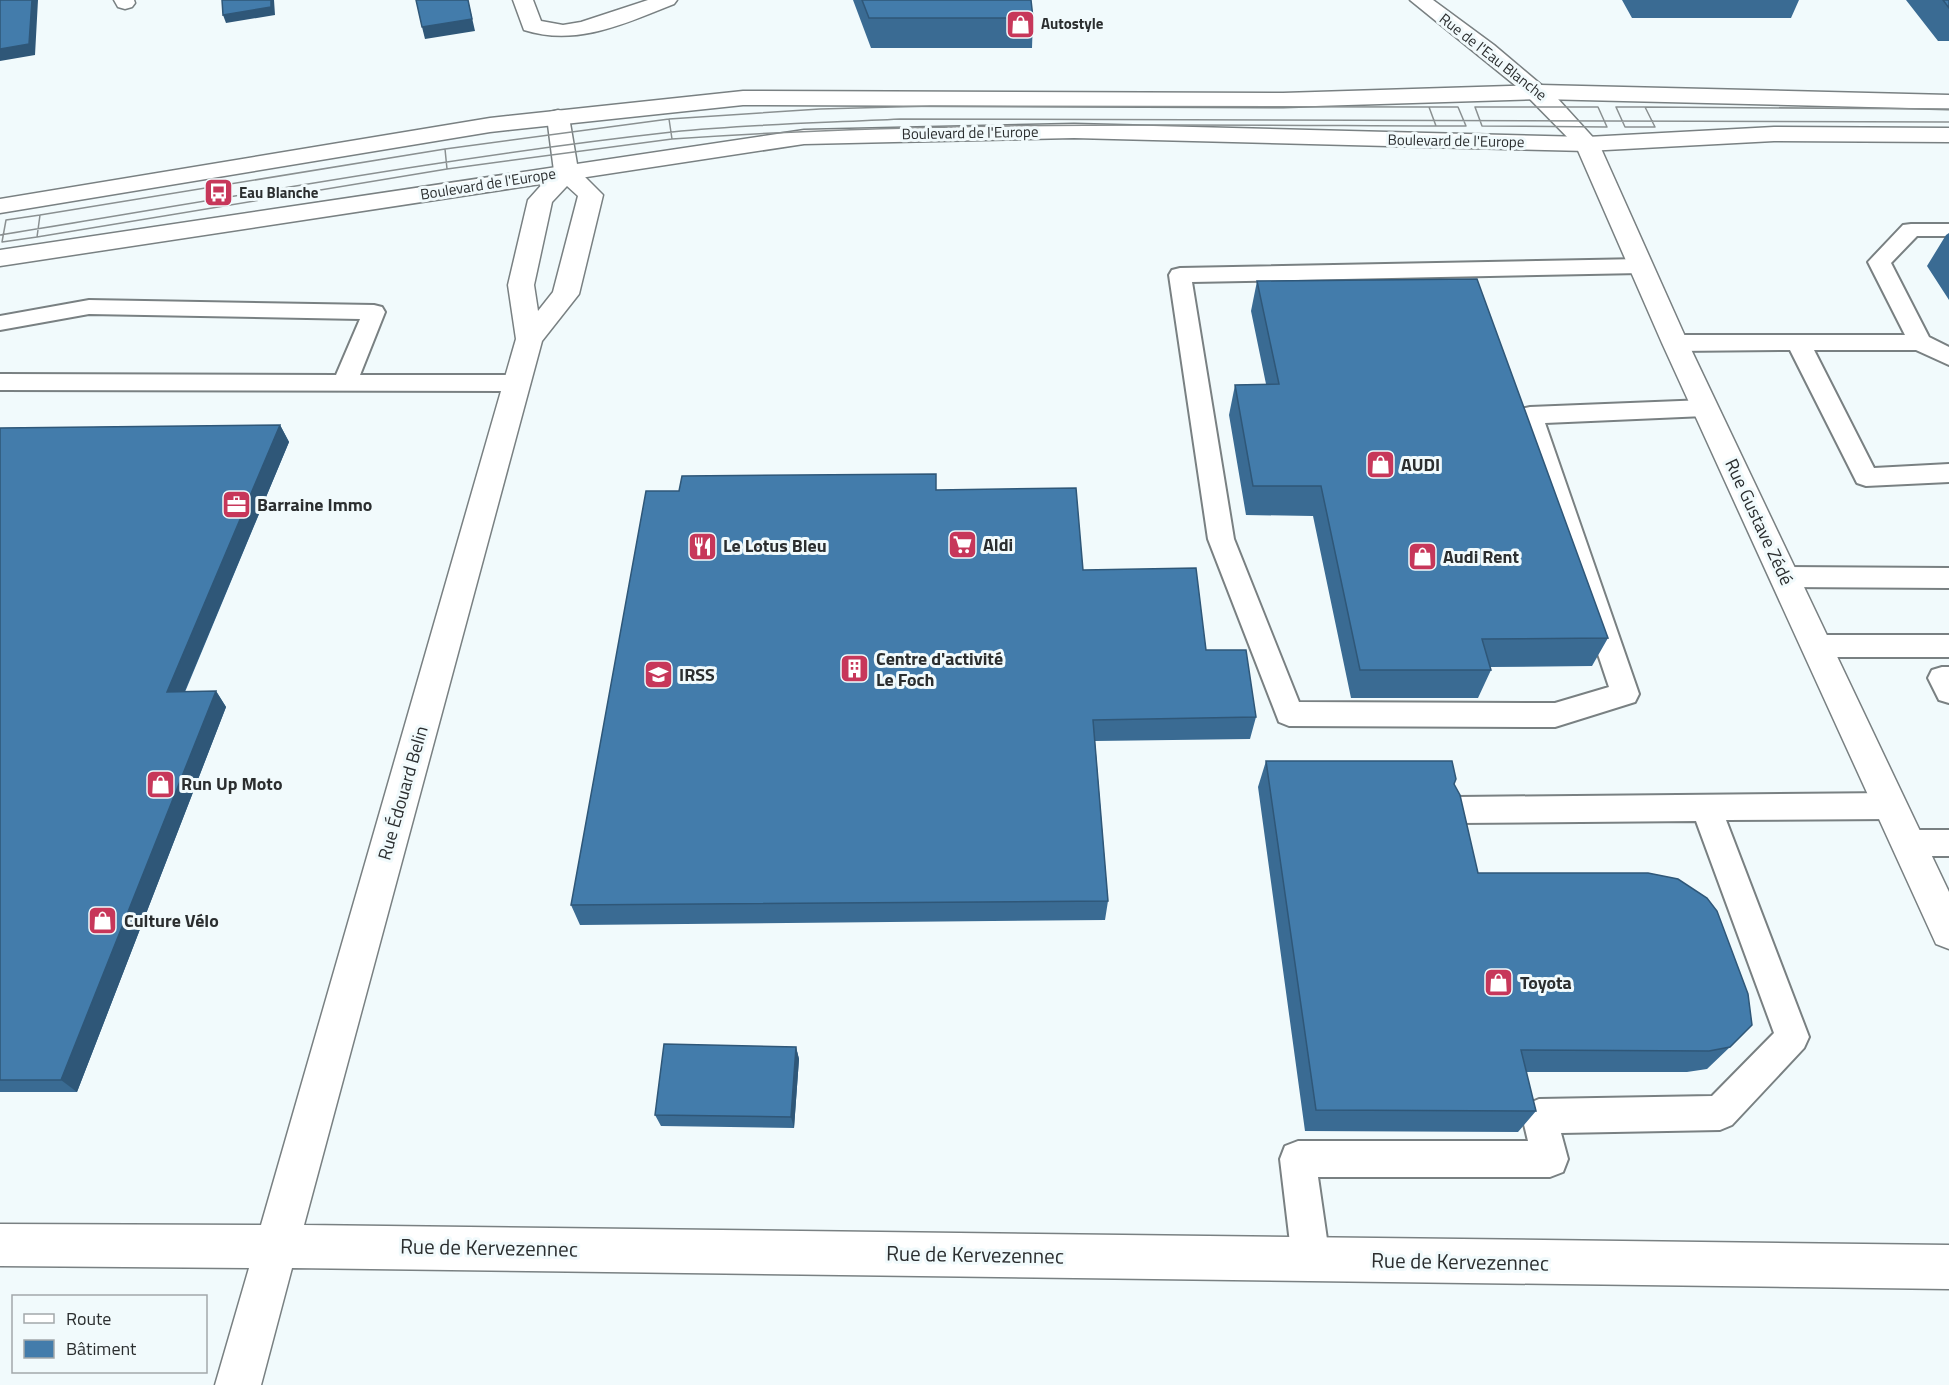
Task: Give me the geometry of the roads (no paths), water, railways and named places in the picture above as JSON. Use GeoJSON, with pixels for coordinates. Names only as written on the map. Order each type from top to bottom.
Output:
{"type":"FeatureCollection","features":[{"type":"Feature","properties":{"kind":"street"},"geometry":{"type":"LineString","coordinates":[[523,0],[532,25],[542,31],[559,32],[588,27],[667,0]]}},
{"type":"Feature","properties":{"kind":"street","name":"Rue de l'Eau Blanche"},"geometry":{"type":"LineString","coordinates":[[1420,0],[1540,92],[1564,117]]}},
{"type":"Feature","properties":{"kind":"street","name":"Boulevard de l'Europe"},"geometry":{"type":"LineString","coordinates":[[0,206],[490,125],[743,98],[1282,100],[1540,92],[1949,102]]}},
{"type":"Feature","properties":{"kind":"street"},"geometry":{"type":"LineString","coordinates":[[558,117],[566,172]]}},
{"type":"Feature","properties":{"kind":"street","name":"Rue Gustave Zédé"},"geometry":{"type":"LineString","coordinates":[[1564,117],[1587,144],[1675,343],[1949,932]]}},
{"type":"Feature","properties":{"kind":"street","name":"Boulevard de l'Europe"},"geometry":{"type":"LineString","coordinates":[[0,258],[804,137],[1074,131],[1587,144],[1774,134],[1949,135]]}},
{"type":"Feature","properties":{"kind":"street","name":"Rue Édouard Belin"},"geometry":{"type":"LineString","coordinates":[[238,1385],[518,383],[529,339],[521,285],[540,200],[566,172],[591,195],[566,294],[529,339]]}},
{"type":"Feature","properties":{"kind":"street","name":"Rue de Kervezennec"},"geometry":{"type":"LineString","coordinates":[[0,1245],[277,1246],[1949,1268]]}},
{"type":"Feature","properties":{"kind":"lane"},"geometry":{"type":"LineString","coordinates":[[1920,342],[1879,262],[1911,230],[1949,230]]}},
{"type":"Feature","properties":{"kind":"lane"},"geometry":{"type":"LineString","coordinates":[[1641,266],[1180,275],[1221,538],[1289,714],[1555,715],[1625,694],[1530,415],[1705,408]]}},
{"type":"Feature","properties":{"kind":"lane"},"geometry":{"type":"LineString","coordinates":[[0,323],[89,307],[374,312],[345,383]]}},
{"type":"Feature","properties":{"kind":"lane"},"geometry":{"type":"LineString","coordinates":[[1798,342],[1866,477],[1949,473]]}},
{"type":"Feature","properties":{"kind":"lane"},"geometry":{"type":"LineString","coordinates":[[1675,343],[1920,342],[1949,357]]}},
{"type":"Feature","properties":{"kind":"lane"},"geometry":{"type":"LineString","coordinates":[[0,382],[518,383]]}},
{"type":"Feature","properties":{"kind":"lane"},"geometry":{"type":"LineString","coordinates":[[1785,577],[1949,578]]}},
{"type":"Feature","properties":{"kind":"lane"},"geometry":{"type":"LineString","coordinates":[[1817,646],[1949,646]]}},
{"type":"Feature","properties":{"kind":"lane"},"geometry":{"type":"LineString","coordinates":[[1949,678],[1942,678],[1949,692]]}},
{"type":"Feature","properties":{"kind":"lane"},"geometry":{"type":"LineString","coordinates":[[1458,810],[1891,806]]}},
{"type":"Feature","properties":{"kind":"lane"},"geometry":{"type":"LineString","coordinates":[[1311,1260],[1298,1159],[1550,1159],[1539,1116],[1720,1113],[1792,1037],[1706,808]]}},
{"type":"Feature","properties":{"kind":"lane"},"geometry":{"type":"LineString","coordinates":[[1908,843],[1949,843]]}},
{"type":"Feature","properties":{"kind":"tram line"},"geometry":{"type":"LineString","coordinates":[[669,119],[820,109],[931,106],[1429,107]]}},
{"type":"Feature","properties":{"kind":"tram line"},"geometry":{"type":"LineString","coordinates":[[1429,107],[1458,107],[1464,121]]}},
{"type":"Feature","properties":{"kind":"tram line"},"geometry":{"type":"LineString","coordinates":[[1429,107],[1434,121]]}},
{"type":"Feature","properties":{"kind":"tram line"},"geometry":{"type":"LineString","coordinates":[[1480,121],[1475,107],[1598,107],[1604,121]]}},
{"type":"Feature","properties":{"kind":"tram line"},"geometry":{"type":"LineString","coordinates":[[1622,121],[1616,107],[1645,107]]}},
{"type":"Feature","properties":{"kind":"tram line"},"geometry":{"type":"LineString","coordinates":[[1645,107],[1949,109]]}},
{"type":"Feature","properties":{"kind":"tram line"},"geometry":{"type":"LineString","coordinates":[[1645,107],[1652,121]]}},
{"type":"Feature","properties":{"kind":"tram line"},"geometry":{"type":"LineString","coordinates":[[445,149],[669,119]]}},
{"type":"Feature","properties":{"kind":"tram line"},"geometry":{"type":"LineString","coordinates":[[669,119],[671,132]]}},
{"type":"Feature","properties":{"kind":"tram line"},"geometry":{"type":"LineString","coordinates":[[671,132],[758,125],[900,119],[1434,121]]}},
{"type":"Feature","properties":{"kind":"tram line"},"geometry":{"type":"LineString","coordinates":[[1434,121],[1464,121]]}},
{"type":"Feature","properties":{"kind":"tram line"},"geometry":{"type":"LineString","coordinates":[[1434,121],[1436,126]]}},
{"type":"Feature","properties":{"kind":"tram line"},"geometry":{"type":"LineString","coordinates":[[1436,126],[1466,126],[1464,121]]}},
{"type":"Feature","properties":{"kind":"tram line"},"geometry":{"type":"LineString","coordinates":[[1464,121],[1480,121]]}},
{"type":"Feature","properties":{"kind":"tram line"},"geometry":{"type":"LineString","coordinates":[[1480,121],[1604,121]]}},
{"type":"Feature","properties":{"kind":"tram line"},"geometry":{"type":"LineString","coordinates":[[1480,121],[1482,126],[1607,127],[1604,121]]}},
{"type":"Feature","properties":{"kind":"tram line"},"geometry":{"type":"LineString","coordinates":[[1604,121],[1622,121]]}},
{"type":"Feature","properties":{"kind":"tram line"},"geometry":{"type":"LineString","coordinates":[[1622,121],[1652,121]]}},
{"type":"Feature","properties":{"kind":"tram line"},"geometry":{"type":"LineString","coordinates":[[1622,121],[1625,127],[1655,127],[1652,121]]}},
{"type":"Feature","properties":{"kind":"tram line"},"geometry":{"type":"LineString","coordinates":[[1652,121],[1949,122]]}},
{"type":"Feature","properties":{"kind":"tram line"},"geometry":{"type":"LineString","coordinates":[[672,139],[863,129],[959,127],[1436,126]]}},
{"type":"Feature","properties":{"kind":"tram line"},"geometry":{"type":"LineString","coordinates":[[446,163],[671,132]]}},
{"type":"Feature","properties":{"kind":"tram line"},"geometry":{"type":"LineString","coordinates":[[671,132],[672,139]]}},
{"type":"Feature","properties":{"kind":"tram line"},"geometry":{"type":"LineString","coordinates":[[447,169],[672,139]]}},
{"type":"Feature","properties":{"kind":"tram line"},"geometry":{"type":"LineString","coordinates":[[40,215],[445,149]]}},
{"type":"Feature","properties":{"kind":"tram line"},"geometry":{"type":"LineString","coordinates":[[445,149],[446,163]]}},
{"type":"Feature","properties":{"kind":"tram line"},"geometry":{"type":"LineString","coordinates":[[38,229],[446,163]]}},
{"type":"Feature","properties":{"kind":"tram line"},"geometry":{"type":"LineString","coordinates":[[446,163],[447,169]]}},
{"type":"Feature","properties":{"kind":"tram line"},"geometry":{"type":"LineString","coordinates":[[37,237],[447,169]]}},
{"type":"Feature","properties":{"kind":"tram line"},"geometry":{"type":"LineString","coordinates":[[3,234],[6,220],[40,215]]}},
{"type":"Feature","properties":{"kind":"tram line"},"geometry":{"type":"LineString","coordinates":[[38,229],[40,215]]}},
{"type":"Feature","properties":{"kind":"tram line"},"geometry":{"type":"LineString","coordinates":[[3,234],[38,229]]}},
{"type":"Feature","properties":{"kind":"tram line"},"geometry":{"type":"LineString","coordinates":[[37,237],[38,229]]}},
{"type":"Feature","properties":{"kind":"tram line"},"geometry":{"type":"LineString","coordinates":[[3,234],[2,242],[37,237]]}},
{"type":"Feature","properties":{"kind":"place","name":"Autostyle"},"geometry":{"type":"Point","coordinates":[1020,24]}},
{"type":"Feature","properties":{"kind":"place","name":"Eau Blanche"},"geometry":{"type":"Point","coordinates":[218,193]}},
{"type":"Feature","properties":{"kind":"place","name":"AUDI"},"geometry":{"type":"Point","coordinates":[1380,465]}},
{"type":"Feature","properties":{"kind":"place","name":"Barraine Immo"},"geometry":{"type":"Point","coordinates":[236,505]}},
{"type":"Feature","properties":{"kind":"place","name":"Aldi"},"geometry":{"type":"Point","coordinates":[962,545]}},
{"type":"Feature","properties":{"kind":"place","name":"Le Lotus Bleu"},"geometry":{"type":"Point","coordinates":[702,546]}},
{"type":"Feature","properties":{"kind":"place","name":"Audi Rent"},"geometry":{"type":"Point","coordinates":[1422,557]}},
{"type":"Feature","properties":{"kind":"place","name":"Centre d'activité Le Foch"},"geometry":{"type":"Point","coordinates":[855,669]}},
{"type":"Feature","properties":{"kind":"place","name":"IRSS"},"geometry":{"type":"Point","coordinates":[658,675]}},
{"type":"Feature","properties":{"kind":"place","name":"Run Up Moto"},"geometry":{"type":"Point","coordinates":[160,784]}},
{"type":"Feature","properties":{"kind":"place","name":"Culture Vélo"},"geometry":{"type":"Point","coordinates":[103,921]}},
{"type":"Feature","properties":{"kind":"place","name":"Toyota"},"geometry":{"type":"Point","coordinates":[1499,983]}}]}
